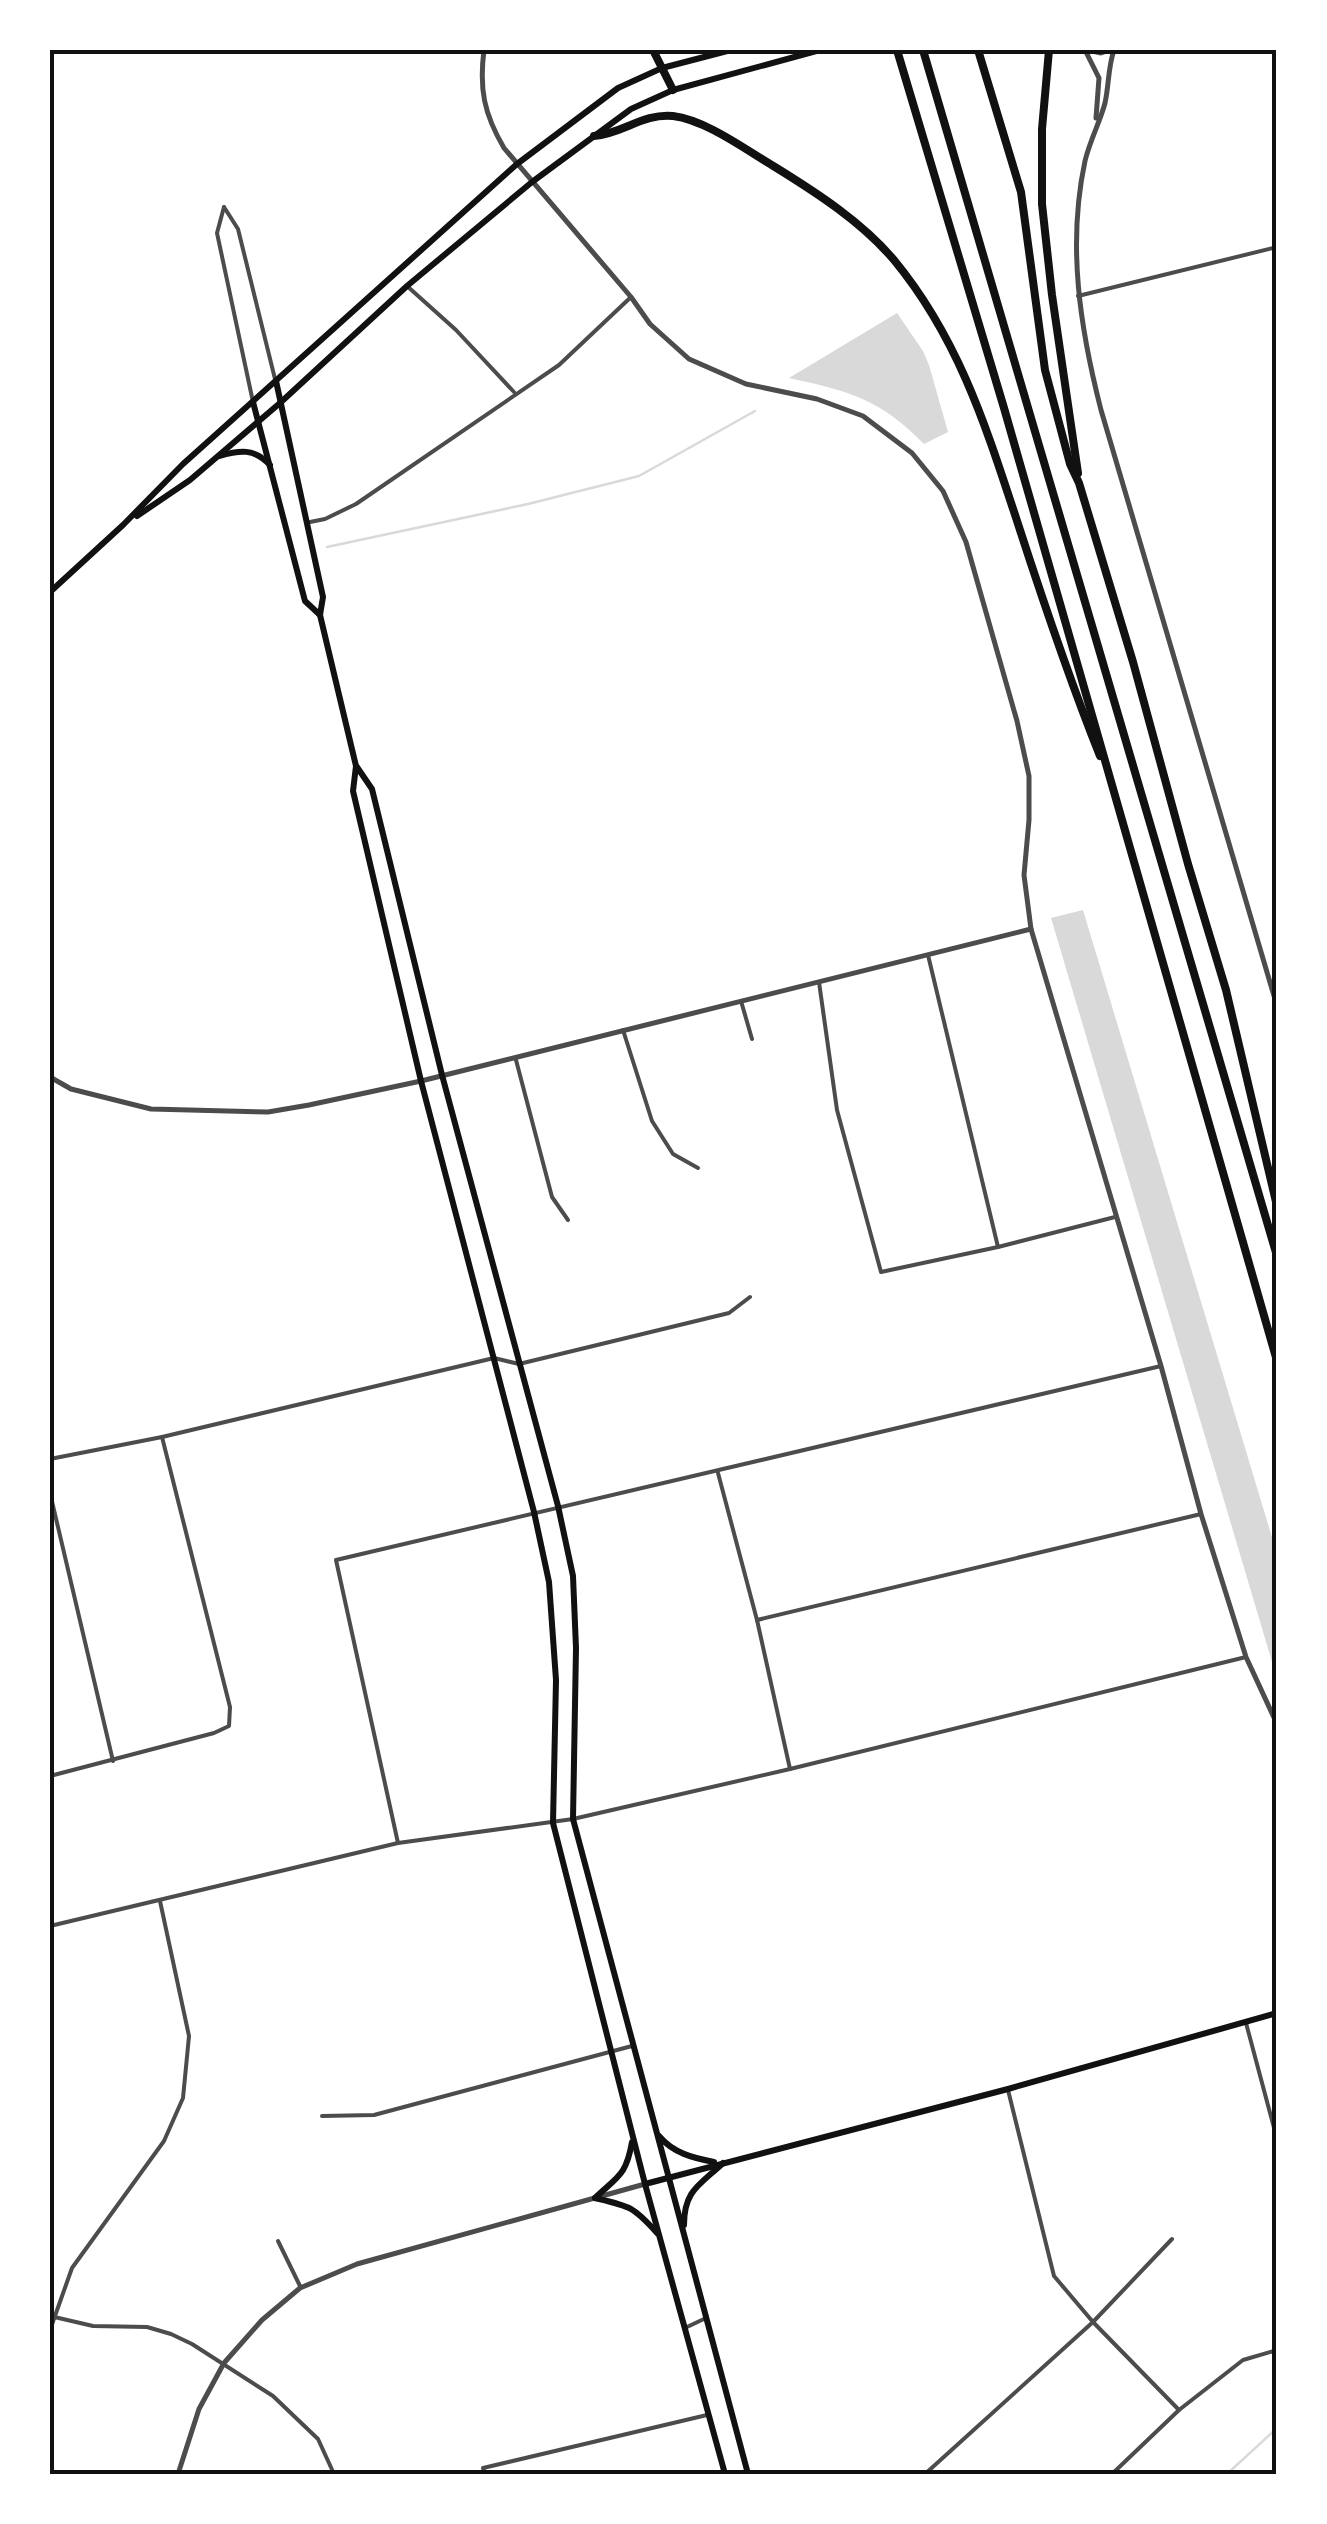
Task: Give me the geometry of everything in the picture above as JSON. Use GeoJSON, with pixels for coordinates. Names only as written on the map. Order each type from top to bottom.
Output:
{"type":"FeatureCollection","features":[{"type":"Feature","properties":{"kind":"highway"},"geometry":{"type":"LineString","coordinates":[[653,50],[673,90]]}},
{"type":"Feature","properties":{"kind":"highway"},"geometry":{"type":"LineString","coordinates":[[897,50],[1277,1361]]}},
{"type":"Feature","properties":{"kind":"highway"},"geometry":{"type":"LineString","coordinates":[[924,50],[1277,1256]]}},
{"type":"Feature","properties":{"kind":"highway"},"geometry":{"type":"LineString","coordinates":[[978,50],[1020,192],[1044,370],[1079,483]]}},
{"type":"Feature","properties":{"kind":"highway"},"geometry":{"type":"LineString","coordinates":[[1049,50],[1042,129],[1042,204],[1079,483],[1226,990],[1277,1206]]}},
{"type":"Feature","properties":{"kind":"highway"},"geometry":{"type":"LineString","coordinates":[[594,136],[606,135],[651,116],[677,116],[700,124],[806,186],[862,228],[892,258],[923,298],[961,366],[1070,681],[1116,798]]}},
{"type":"Feature","properties":{"kind":"main road"},"geometry":{"type":"LineString","coordinates":[[50,592],[124,525],[182,464],[517,164],[618,88],[662,68],[731,50]]}},
{"type":"Feature","properties":{"kind":"main road"},"geometry":{"type":"LineString","coordinates":[[124,525],[190,480],[407,286],[532,182],[631,109],[673,90],[820,50]]}},
{"type":"Feature","properties":{"kind":"main road"},"geometry":{"type":"LineString","coordinates":[[276,381],[322,597],[320,615],[356,766],[353,792],[421,1080],[549,1582],[556,1680],[552,1823],[725,2474]]}},
{"type":"Feature","properties":{"kind":"main road"},"geometry":{"type":"LineString","coordinates":[[253,402],[305,601],[320,615]]}},
{"type":"Feature","properties":{"kind":"main road"},"geometry":{"type":"LineString","coordinates":[[217,456],[250,451],[271,466]]}},
{"type":"Feature","properties":{"kind":"main road"},"geometry":{"type":"LineString","coordinates":[[356,766],[372,789],[442,1076],[558,1506],[573,1576],[576,1630],[572,1819],[748,2474]]}},
{"type":"Feature","properties":{"kind":"main road"},"geometry":{"type":"LineString","coordinates":[[645,2184],[1277,2013]]}},
{"type":"Feature","properties":{"kind":"main road"},"geometry":{"type":"LineString","coordinates":[[655,2130],[664,2143],[680,2154],[721,2163]]}},
{"type":"Feature","properties":{"kind":"main road"},"geometry":{"type":"LineString","coordinates":[[595,2198],[621,2176],[633,2136]]}},
{"type":"Feature","properties":{"kind":"main road"},"geometry":{"type":"LineString","coordinates":[[683,2236],[689,2195],[721,2163]]}},
{"type":"Feature","properties":{"kind":"main road"},"geometry":{"type":"LineString","coordinates":[[595,2198],[639,2212],[660,2236]]}},
{"type":"Feature","properties":{"kind":"street"},"geometry":{"type":"LineString","coordinates":[[484,50],[481,82],[488,121],[517,164],[650,324],[689,359],[746,384],[817,399],[863,416],[912,453],[944,491],[966,542],[1029,776],[1024,875],[1031,929],[1201,1514],[1246,1657],[1277,1724]]}},
{"type":"Feature","properties":{"kind":"street"},"geometry":{"type":"LineString","coordinates":[[1086,50],[1112,50],[1108,91],[1085,162],[1079,202],[1076,256],[1086,351],[1277,1006]]}},
{"type":"Feature","properties":{"kind":"street"},"geometry":{"type":"LineString","coordinates":[[1086,50],[1099,78],[1096,124]]}},
{"type":"Feature","properties":{"kind":"street"},"geometry":{"type":"LineString","coordinates":[[253,402],[217,233],[224,207],[238,229],[276,381]]}},
{"type":"Feature","properties":{"kind":"street"},"geometry":{"type":"LineString","coordinates":[[1078,296],[1277,247]]}},
{"type":"Feature","properties":{"kind":"street"},"geometry":{"type":"LineString","coordinates":[[407,286],[456,330],[515,393]]}},
{"type":"Feature","properties":{"kind":"street"},"geometry":{"type":"LineString","coordinates":[[307,523],[356,504],[559,365],[631,297]]}},
{"type":"Feature","properties":{"kind":"street"},"geometry":{"type":"LineString","coordinates":[[50,1077],[71,1089],[151,1109],[250,1113],[310,1105],[442,1076],[1031,929]]}},
{"type":"Feature","properties":{"kind":"street"},"geometry":{"type":"LineString","coordinates":[[928,955],[998,1247]]}},
{"type":"Feature","properties":{"kind":"street"},"geometry":{"type":"LineString","coordinates":[[819,982],[837,1110],[882,1272],[1116,1218]]}},
{"type":"Feature","properties":{"kind":"street"},"geometry":{"type":"LineString","coordinates":[[741,1001],[752,1040]]}},
{"type":"Feature","properties":{"kind":"street"},"geometry":{"type":"LineString","coordinates":[[624,1030],[652,1121],[673,1154],[698,1168]]}},
{"type":"Feature","properties":{"kind":"street"},"geometry":{"type":"LineString","coordinates":[[515,1057],[552,1198],[568,1220]]}},
{"type":"Feature","properties":{"kind":"street"},"geometry":{"type":"LineString","coordinates":[[50,1459],[162,1437],[494,1358],[519,1364],[729,1312],[750,1297]]}},
{"type":"Feature","properties":{"kind":"street"},"geometry":{"type":"LineString","coordinates":[[398,1843],[336,1560],[1161,1366]]}},
{"type":"Feature","properties":{"kind":"street"},"geometry":{"type":"LineString","coordinates":[[50,1776],[229,1726],[230,1707],[162,1437]]}},
{"type":"Feature","properties":{"kind":"street"},"geometry":{"type":"LineString","coordinates":[[717,1471],[757,1620],[790,1770]]}},
{"type":"Feature","properties":{"kind":"street"},"geometry":{"type":"LineString","coordinates":[[50,1493],[113,1761]]}},
{"type":"Feature","properties":{"kind":"street"},"geometry":{"type":"LineString","coordinates":[[757,1620],[1201,1514]]}},
{"type":"Feature","properties":{"kind":"street"},"geometry":{"type":"LineString","coordinates":[[50,1926],[398,1843],[552,1823],[790,1770],[1246,1657]]}},
{"type":"Feature","properties":{"kind":"street"},"geometry":{"type":"LineString","coordinates":[[50,2330],[72,2268],[164,2141],[182,2098],[188,2036],[160,1899]]}},
{"type":"Feature","properties":{"kind":"street"},"geometry":{"type":"LineString","coordinates":[[1245,2022],[1277,2139]]}},
{"type":"Feature","properties":{"kind":"street"},"geometry":{"type":"LineString","coordinates":[[322,2116],[374,2115],[632,2046]]}},
{"type":"Feature","properties":{"kind":"street"},"geometry":{"type":"LineString","coordinates":[[1008,2088],[1054,2276],[1179,2410]]}},
{"type":"Feature","properties":{"kind":"street"},"geometry":{"type":"LineString","coordinates":[[178,2474],[199,2409],[224,2363],[262,2320],[300,2288],[357,2264],[645,2184]]}},
{"type":"Feature","properties":{"kind":"street"},"geometry":{"type":"LineString","coordinates":[[925,2474],[1093,2322],[1172,2239]]}},
{"type":"Feature","properties":{"kind":"street"},"geometry":{"type":"LineString","coordinates":[[278,2241],[300,2288]]}},
{"type":"Feature","properties":{"kind":"street"},"geometry":{"type":"LineString","coordinates":[[52,2316],[93,2326],[148,2327],[171,2334],[224,2363],[273,2396],[318,2439],[334,2474]]}},
{"type":"Feature","properties":{"kind":"street"},"geometry":{"type":"LineString","coordinates":[[686,2328],[706,2318]]}},
{"type":"Feature","properties":{"kind":"street"},"geometry":{"type":"LineString","coordinates":[[1112,2474],[1179,2410],[1242,2360],[1277,2350]]}},
{"type":"Feature","properties":{"kind":"street"},"geometry":{"type":"LineString","coordinates":[[485,2474],[484,2468],[710,2414]]}},
{"type":"Feature","properties":{"kind":"shaded area"},"geometry":{"type":"Polygon","coordinates":[[[897,313],[929,365],[948,432],[924,444],[893,417],[862,399],[789,378],[897,313]]]}},
{"type":"Feature","properties":{"kind":"shaded area"},"geometry":{"type":"Polygon","coordinates":[[[1083,910],[1277,1554],[1277,1672],[1051,918],[1083,910]]]}},
{"type":"Feature","properties":{"kind":"waterway"},"geometry":{"type":"LineString","coordinates":[[327,547],[639,476],[755,411]]}},
{"type":"Feature","properties":{"kind":"waterway"},"geometry":{"type":"LineString","coordinates":[[1227,2474],[1277,2428]]}}]}
